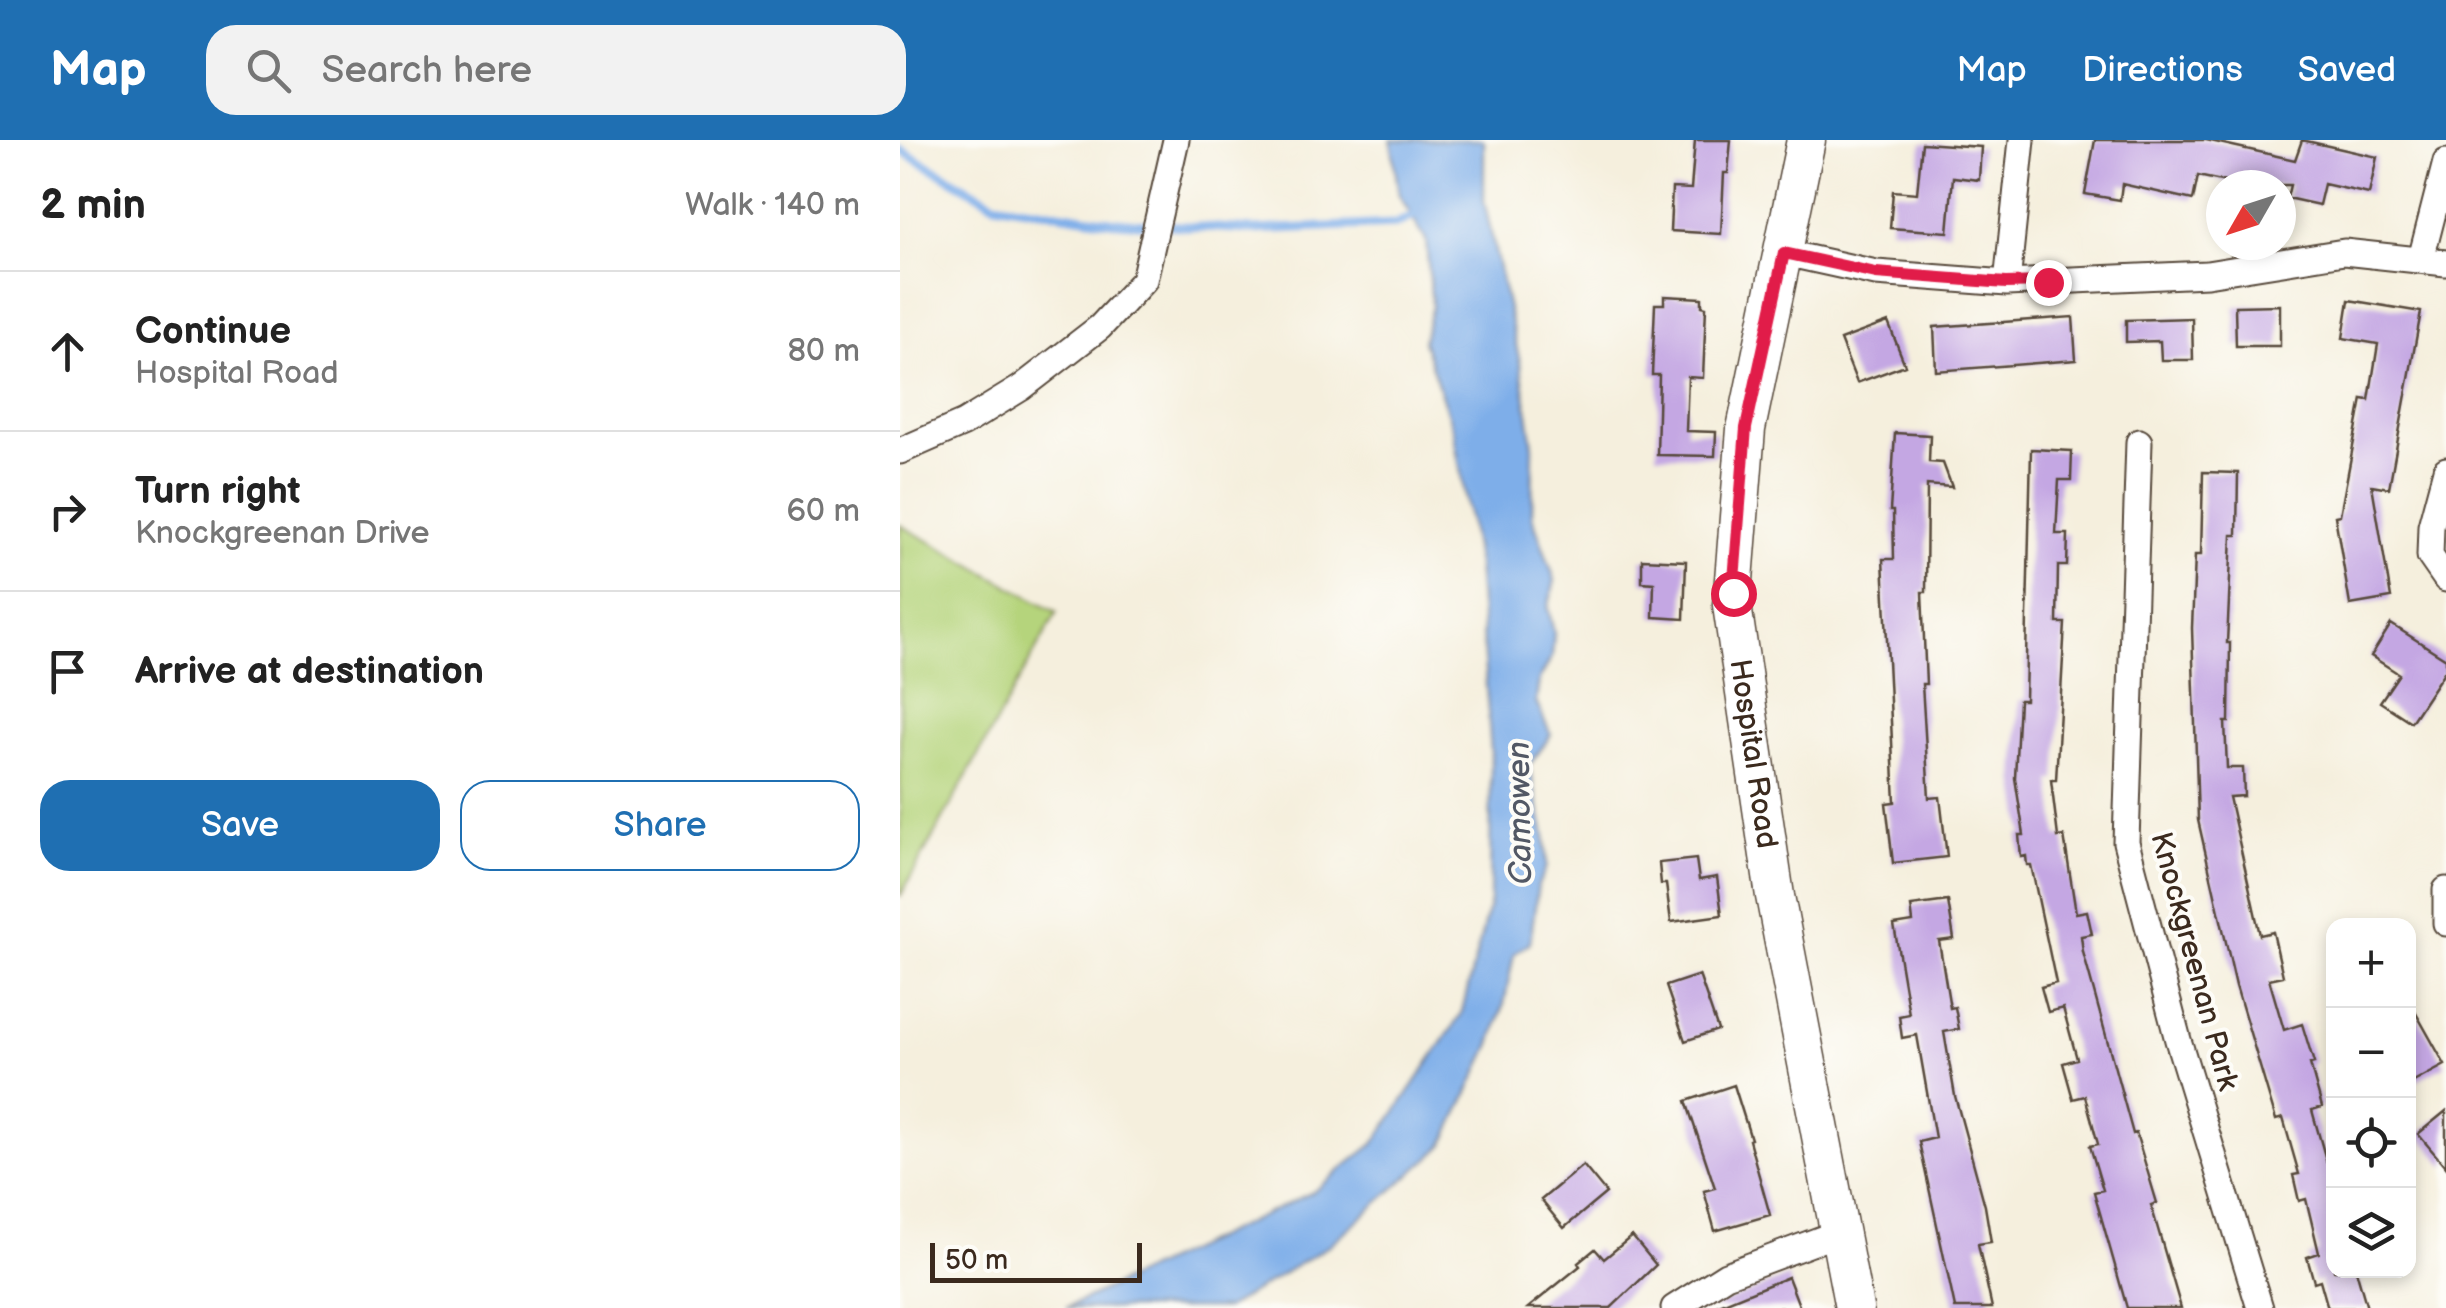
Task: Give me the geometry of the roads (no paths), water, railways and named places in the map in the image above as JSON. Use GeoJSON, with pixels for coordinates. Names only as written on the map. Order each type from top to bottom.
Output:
{"type":"FeatureCollection","features":[{"type":"Feature","properties":{"kind":"main road","name":"Hospital Road"},"geometry":{"type":"LineString","coordinates":[[1806,140],[1746,428],[1732,605],[1774,896],[1854,1308]]}},
{"type":"Feature","properties":{"kind":"street"},"geometry":{"type":"LineString","coordinates":[[900,451],[964,423],[1021,388],[1100,327],[1144,280],[1176,140]]}},
{"type":"Feature","properties":{"kind":"street"},"geometry":{"type":"LineString","coordinates":[[2006,283],[2022,140]]}},
{"type":"Feature","properties":{"kind":"street"},"geometry":{"type":"LineString","coordinates":[[1784,253],[1876,273],[2006,283],[2206,274],[2344,252],[2433,261],[2446,162]]}},
{"type":"Feature","properties":{"kind":"street","name":"Knockgreenan Park"},"geometry":{"type":"LineString","coordinates":[[2139,442],[2126,842],[2178,1040],[2260,1308]]}},
{"type":"Feature","properties":{"kind":"street"},"geometry":{"type":"LineString","coordinates":[[2446,470],[2431,526],[2430,556],[2446,579]]}},
{"type":"Feature","properties":{"kind":"street"},"geometry":{"type":"LineString","coordinates":[[2446,890],[2446,923]]}},
{"type":"Feature","properties":{"kind":"street"},"geometry":{"type":"LineString","coordinates":[[1674,1308],[1726,1275],[1838,1234]]}},
{"type":"Feature","properties":{"kind":"water","name":"Camowen"},"geometry":{"type":"Polygon","coordinates":[[[1391,140],[1484,140],[1484,201],[1521,367],[1533,446],[1532,516],[1555,580],[1548,608],[1554,633],[1552,657],[1539,680],[1536,702],[1551,735],[1529,766],[1545,835],[1547,866],[1538,885],[1530,943],[1514,954],[1491,1044],[1443,1146],[1328,1246],[1227,1308],[1066,1308],[1313,1192],[1374,1144],[1461,1015],[1490,901],[1491,753],[1477,564],[1453,429],[1423,341],[1432,306],[1426,240],[1399,195],[1391,140]]]}},
{"type":"Feature","properties":{"kind":"waterway"},"geometry":{"type":"LineString","coordinates":[[900,150],[994,203],[1116,222],[1253,230],[1396,224],[1419,213]]}}]}
